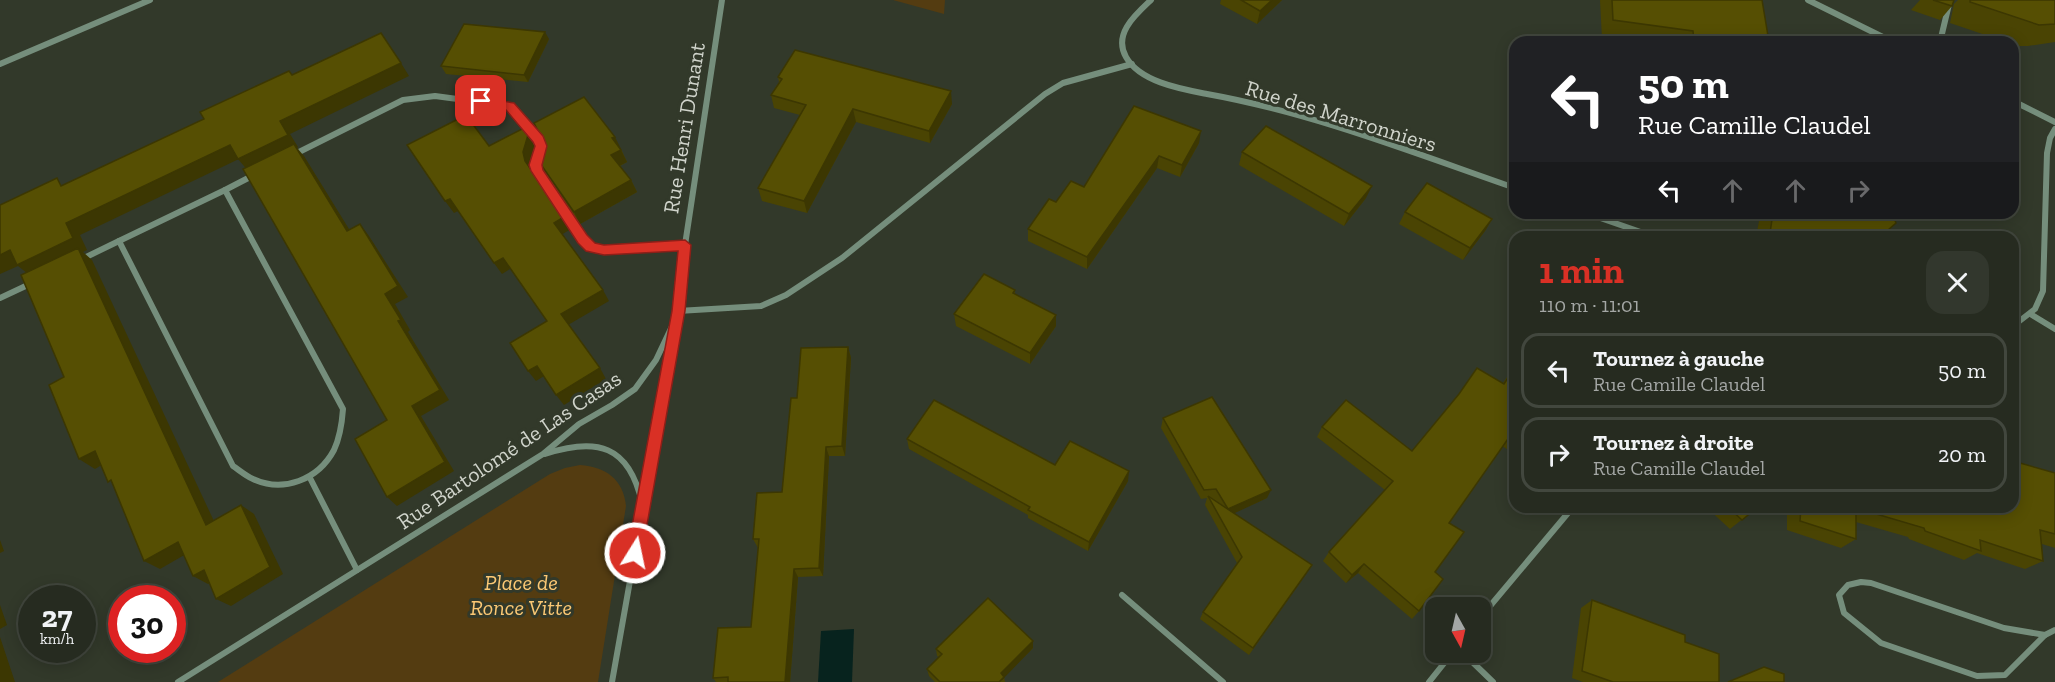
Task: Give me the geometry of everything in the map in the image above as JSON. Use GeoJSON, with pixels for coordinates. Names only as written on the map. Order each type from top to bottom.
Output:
{"type":"FeatureCollection","features":[{"type":"Feature","properties":{"kind":"street"},"geometry":{"type":"LineString","coordinates":[[0,64],[150,0]]}},
{"type":"Feature","properties":{"kind":"street","name":"Rue Henri Dunant"},"geometry":{"type":"LineString","coordinates":[[612,682],[678,311],[685,245],[722,0]]}},
{"type":"Feature","properties":{"kind":"street"},"geometry":{"type":"LineString","coordinates":[[678,311],[761,306],[786,295],[842,258],[1045,94],[1063,83],[1132,64],[1122,46],[1122,37],[1130,20],[1151,0]]}},
{"type":"Feature","properties":{"kind":"street"},"geometry":{"type":"LineString","coordinates":[[1808,0],[1881,36]]}},
{"type":"Feature","properties":{"kind":"street"},"geometry":{"type":"LineString","coordinates":[[1941,36],[1950,0]]}},
{"type":"Feature","properties":{"kind":"street","name":"Rue des Marronniers"},"geometry":{"type":"LineString","coordinates":[[1132,64],[1161,82],[1197,94],[1258,103],[1509,186]]}},
{"type":"Feature","properties":{"kind":"street"},"geometry":{"type":"LineString","coordinates":[[288,158],[403,100],[435,96],[504,104],[514,108],[538,139],[541,146],[535,165],[537,171],[582,239],[591,248],[604,250],[685,245]]}},
{"type":"Feature","properties":{"kind":"street"},"geometry":{"type":"LineString","coordinates":[[2019,104],[2055,122]]}},
{"type":"Feature","properties":{"kind":"street"},"geometry":{"type":"LineString","coordinates":[[2019,323],[2032,315],[2042,301],[2048,153],[2050,138],[2055,129]]}},
{"type":"Feature","properties":{"kind":"street"},"geometry":{"type":"LineString","coordinates":[[76,262],[256,174]]}},
{"type":"Feature","properties":{"kind":"street"},"geometry":{"type":"LineString","coordinates":[[119,241],[233,466],[247,477],[268,484],[286,486],[310,478],[327,463],[339,440],[343,424],[343,409],[225,190]]}},
{"type":"Feature","properties":{"kind":"street"},"geometry":{"type":"LineString","coordinates":[[1603,219],[1638,231]]}},
{"type":"Feature","properties":{"kind":"street"},"geometry":{"type":"LineString","coordinates":[[0,298],[43,277]]}},
{"type":"Feature","properties":{"kind":"street","name":"Rue Bartolomé de Las Casas"},"geometry":{"type":"LineString","coordinates":[[178,682],[543,454],[578,425],[613,405],[640,384],[657,360],[678,311]]}},
{"type":"Feature","properties":{"kind":"street"},"geometry":{"type":"LineString","coordinates":[[2032,315],[2055,329]]}},
{"type":"Feature","properties":{"kind":"street","name":"Rue Henri Dunant"},"geometry":{"type":"LineString","coordinates":[[543,454],[576,445],[596,447],[612,453],[628,465],[634,477],[643,510]]}},
{"type":"Feature","properties":{"kind":"street"},"geometry":{"type":"LineString","coordinates":[[310,478],[357,570]]}},
{"type":"Feature","properties":{"kind":"street"},"geometry":{"type":"LineString","coordinates":[[1491,605],[1568,513]]}},
{"type":"Feature","properties":{"kind":"street"},"geometry":{"type":"LineString","coordinates":[[2045,635],[2004,628],[1871,583],[1858,581],[1848,583],[1839,595],[1844,613],[1870,638],[1903,652],[1977,676],[2005,675],[2045,635],[2055,630]]}},
{"type":"Feature","properties":{"kind":"street"},"geometry":{"type":"LineString","coordinates":[[1122,595],[1222,682]]}},
{"type":"Feature","properties":{"kind":"street"},"geometry":{"type":"LineString","coordinates":[[1429,682],[1444,663]]}},
{"type":"Feature","properties":{"kind":"street"},"geometry":{"type":"LineString","coordinates":[[1473,663],[1493,682]]}},
{"type":"Feature","properties":{"kind":"green space"},"geometry":{"type":"Polygon","coordinates":[[[893,0],[945,0],[944,14],[893,0]]]}},
{"type":"Feature","properties":{"kind":"green space","name":"Place de Ronce Vitte"},"geometry":{"type":"Polygon","coordinates":[[[580,465],[598,468],[612,476],[621,488],[626,506],[598,682],[218,682],[550,474],[580,465]]]}},
{"type":"Feature","properties":{"kind":"water"},"geometry":{"type":"Polygon","coordinates":[[[854,629],[852,682],[818,682],[821,631],[854,629]]]}},
{"type":"Feature","properties":{"kind":"building"},"geometry":{"type":"Polygon","coordinates":[[[1241,0],[1272,0],[1260,11],[1241,0]]]}},
{"type":"Feature","properties":{"kind":"building"},"geometry":{"type":"Polygon","coordinates":[[[1612,0],[1762,0],[1768,36],[1693,36],[1693,31],[1613,20],[1612,0]]]}},
{"type":"Feature","properties":{"kind":"building"},"geometry":{"type":"Polygon","coordinates":[[[1933,0],[1954,0],[1952,6],[1933,0]]]}},
{"type":"Feature","properties":{"kind":"building"},"geometry":{"type":"Polygon","coordinates":[[[1970,0],[2055,0],[2055,24],[2039,25],[1970,2],[1970,0]]]}},
{"type":"Feature","properties":{"kind":"building"},"geometry":{"type":"Polygon","coordinates":[[[464,24],[545,32],[524,75],[441,66],[464,24]]]}},
{"type":"Feature","properties":{"kind":"building"},"geometry":{"type":"Polygon","coordinates":[[[381,33],[401,63],[280,121],[288,135],[238,159],[230,145],[66,223],[73,238],[17,265],[10,250],[0,255],[0,205],[57,178],[61,186],[204,119],[200,112],[289,71],[292,75],[381,33]]]}},
{"type":"Feature","properties":{"kind":"building"},"geometry":{"type":"Polygon","coordinates":[[[795,50],[951,91],[929,131],[853,109],[804,201],[758,188],[806,105],[771,95],[782,79],[778,77],[795,50]]]}},
{"type":"Feature","properties":{"kind":"building"},"geometry":{"type":"Polygon","coordinates":[[[584,97],[615,137],[612,138],[621,150],[611,155],[631,180],[574,212],[535,156],[539,133],[534,123],[584,97]]]}},
{"type":"Feature","properties":{"kind":"building"},"geometry":{"type":"Polygon","coordinates":[[[1134,106],[1201,131],[1182,165],[1159,156],[1087,257],[1028,229],[1049,199],[1056,202],[1071,181],[1084,187],[1134,106]]]}},
{"type":"Feature","properties":{"kind":"building"},"geometry":{"type":"Polygon","coordinates":[[[466,115],[489,146],[524,128],[528,135],[523,152],[525,161],[564,217],[554,223],[603,290],[561,314],[600,368],[556,395],[537,366],[528,371],[510,343],[547,321],[503,258],[494,263],[450,199],[445,201],[407,145],[466,115]]]}},
{"type":"Feature","properties":{"kind":"building"},"geometry":{"type":"Polygon","coordinates":[[[1266,126],[1372,186],[1349,214],[1242,152],[1266,126]]]}},
{"type":"Feature","properties":{"kind":"building"},"geometry":{"type":"Polygon","coordinates":[[[294,144],[347,231],[360,224],[398,286],[385,294],[401,320],[398,321],[440,390],[412,406],[445,462],[387,497],[355,439],[387,420],[243,169],[294,144]]]}},
{"type":"Feature","properties":{"kind":"building"},"geometry":{"type":"Polygon","coordinates":[[[1427,183],[1492,219],[1470,248],[1405,212],[1427,183]]]}},
{"type":"Feature","properties":{"kind":"building"},"geometry":{"type":"Polygon","coordinates":[[[1772,219],[1894,219],[1896,223],[1887,231],[1770,231],[1772,219]]]}},
{"type":"Feature","properties":{"kind":"building"},"geometry":{"type":"Polygon","coordinates":[[[78,248],[206,525],[241,505],[270,567],[216,599],[204,570],[193,576],[178,542],[144,561],[111,480],[108,482],[95,451],[79,459],[49,385],[64,377],[21,275],[78,248]]]}},
{"type":"Feature","properties":{"kind":"building"},"geometry":{"type":"Polygon","coordinates":[[[984,274],[1015,290],[1013,293],[1056,315],[1030,353],[954,314],[984,274]]]}},
{"type":"Feature","properties":{"kind":"building"},"geometry":{"type":"Polygon","coordinates":[[[848,347],[842,446],[826,447],[819,568],[794,569],[785,682],[728,682],[728,677],[713,678],[718,628],[751,627],[759,539],[753,539],[757,493],[782,492],[791,398],[797,398],[801,348],[848,347]]]}},
{"type":"Feature","properties":{"kind":"building"},"geometry":{"type":"Polygon","coordinates":[[[1477,368],[1504,384],[1509,376],[1509,437],[1449,523],[1464,532],[1435,572],[1443,579],[1430,597],[1425,597],[1425,603],[1419,611],[1364,564],[1352,575],[1329,552],[1393,481],[1322,427],[1346,400],[1412,451],[1459,394],[1477,368]]]}},
{"type":"Feature","properties":{"kind":"building"},"geometry":{"type":"Polygon","coordinates":[[[1212,397],[1271,490],[1228,509],[1216,489],[1204,490],[1163,418],[1212,397]]]}},
{"type":"Feature","properties":{"kind":"building"},"geometry":{"type":"Polygon","coordinates":[[[934,400],[1055,465],[1070,441],[1129,471],[1089,542],[1028,510],[1030,507],[907,439],[934,400]]]}},
{"type":"Feature","properties":{"kind":"building"},"geometry":{"type":"Polygon","coordinates":[[[2019,463],[2055,473],[2055,534],[2040,530],[2043,561],[1980,540],[1981,551],[1925,531],[1924,528],[1873,513],[2019,513],[2019,463]]]}},
{"type":"Feature","properties":{"kind":"building"},"geometry":{"type":"Polygon","coordinates":[[[1208,496],[1312,565],[1253,648],[1203,612],[1242,557],[1208,496]]]}},
{"type":"Feature","properties":{"kind":"building"},"geometry":{"type":"Polygon","coordinates":[[[1734,513],[1751,513],[1742,520],[1734,513]]]}},
{"type":"Feature","properties":{"kind":"building"},"geometry":{"type":"Polygon","coordinates":[[[1801,513],[1856,513],[1856,539],[1800,521],[1801,513]]]}},
{"type":"Feature","properties":{"kind":"building"},"geometry":{"type":"Polygon","coordinates":[[[988,598],[1033,641],[1001,673],[1004,677],[999,682],[940,682],[927,669],[942,654],[936,649],[988,598]]]}},
{"type":"Feature","properties":{"kind":"building"},"geometry":{"type":"Polygon","coordinates":[[[1592,600],[1685,635],[1685,642],[1719,654],[1719,682],[1613,682],[1582,671],[1592,600]]]}},
{"type":"Feature","properties":{"kind":"building"},"geometry":{"type":"Polygon","coordinates":[[[1764,667],[1784,674],[1784,682],[1728,682],[1764,667]]]}},
{"type":"Feature","properties":{"kind":"route"},"geometry":{"type":"LineString","coordinates":[[481,101],[504,104],[514,108],[538,139],[541,152],[535,165],[537,171],[582,239],[591,248],[604,250],[685,245],[678,311],[635,553]]}}]}
